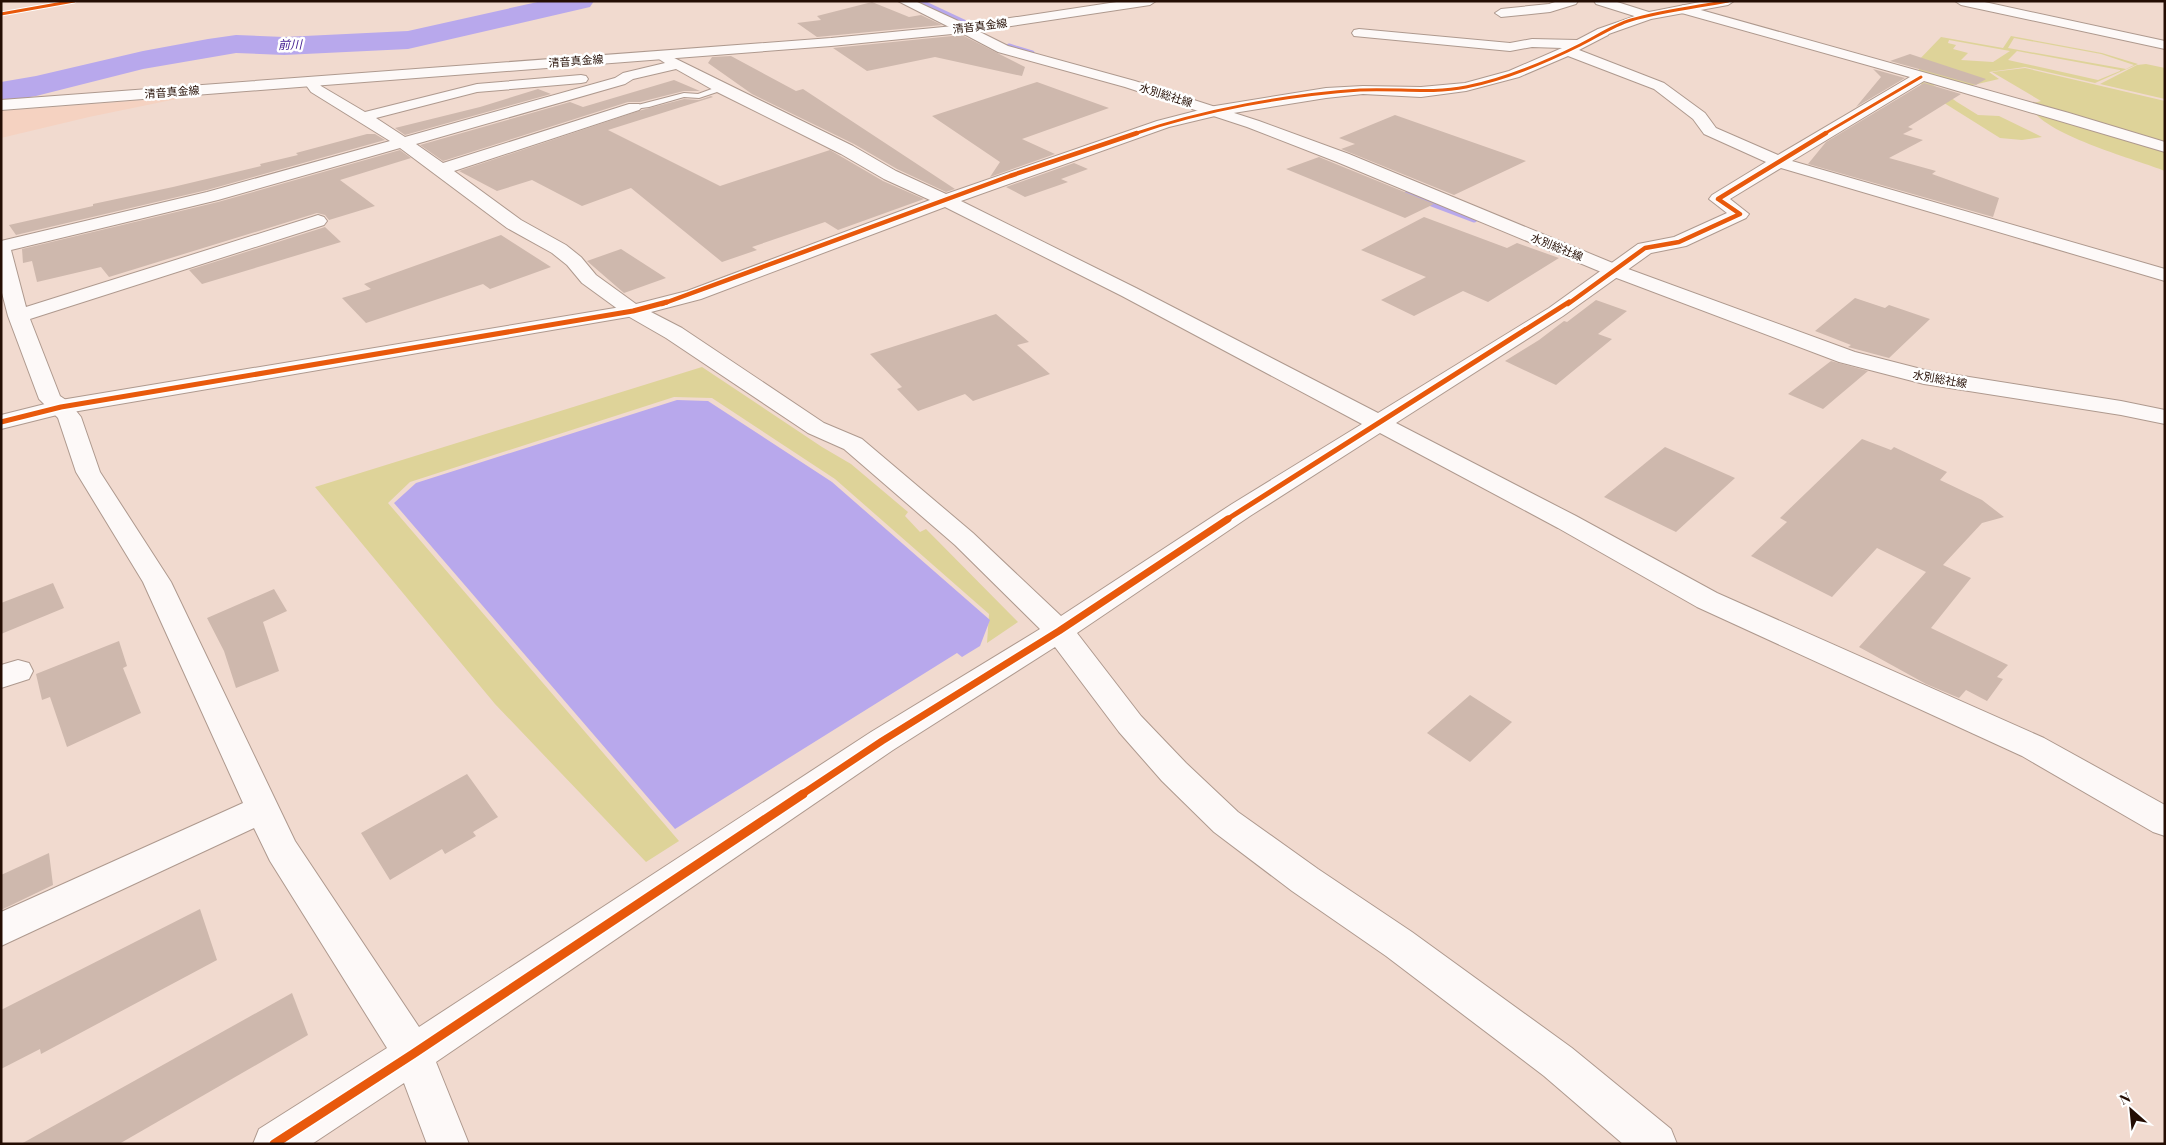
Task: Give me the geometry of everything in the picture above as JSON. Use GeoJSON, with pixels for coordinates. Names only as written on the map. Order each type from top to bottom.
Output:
{"type":"FeatureCollection","features":[{"type":"Feature","properties":{"kind":"street","name":"水別総社線"},"geometry":{"type":"LineString","coordinates":[[906,1],[1003,49],[1130,84],[1214,111],[1343,158],[1613,270],[1847,357],[1924,377],[2121,408],[2165,417]]}},
{"type":"Feature","properties":{"kind":"street","name":"清音真金線"},"geometry":{"type":"LineString","coordinates":[[1,105],[831,42],[964,29],[1150,1]]}},
{"type":"Feature","properties":{"kind":"street"},"geometry":{"type":"LineString","coordinates":[[1502,13],[1550,8],[1572,1]]}},
{"type":"Feature","properties":{"kind":"street"},"geometry":{"type":"LineString","coordinates":[[1600,1],[1646,16]]}},
{"type":"Feature","properties":{"kind":"street"},"geometry":{"type":"LineString","coordinates":[[1,422],[61,407],[633,311],[694,294],[1018,173],[1138,131],[1214,111],[1348,91],[1421,92],[1466,87],[1514,74],[1630,20],[1728,1]]}},
{"type":"Feature","properties":{"kind":"street"},"geometry":{"type":"LineString","coordinates":[[1961,1],[2165,45]]}},
{"type":"Feature","properties":{"kind":"street"},"geometry":{"type":"LineString","coordinates":[[1683,9],[2165,147]]}},
{"type":"Feature","properties":{"kind":"street"},"geometry":{"type":"LineString","coordinates":[[1359,33],[1510,47],[1538,43],[1574,47],[1659,86],[1699,116],[1710,130],[1779,162],[2165,274]]}},
{"type":"Feature","properties":{"kind":"street"},"geometry":{"type":"LineString","coordinates":[[660,55],[720,88],[847,150],[890,175],[947,201],[1128,292],[1567,522],[1707,600],[2033,746],[2165,822]]}},
{"type":"Feature","properties":{"kind":"street"},"geometry":{"type":"LineString","coordinates":[[362,117],[477,88],[628,76],[676,65]]}},
{"type":"Feature","properties":{"kind":"street"},"geometry":{"type":"LineString","coordinates":[[448,1144],[413,1054],[282,851],[157,582],[88,472],[69,417],[61,407],[50,399],[18,316],[1,247],[212,196],[620,81],[628,76]]}},
{"type":"Feature","properties":{"kind":"street"},"geometry":{"type":"LineString","coordinates":[[274,1144],[413,1054],[882,741],[1059,631],[1241,510],[1556,312],[1645,248],[1679,242],[1740,214],[1718,199],[1921,77]]}},
{"type":"Feature","properties":{"kind":"street"},"geometry":{"type":"LineString","coordinates":[[310,81],[316,89],[402,141],[442,169],[514,224],[567,255],[589,280],[633,311],[674,333],[816,428],[853,444],[964,539],[1059,631],[1130,724],[1174,772],[1226,822],[1399,944],[1550,1056],[1656,1144]]}},
{"type":"Feature","properties":{"kind":"street"},"geometry":{"type":"LineString","coordinates":[[442,169],[634,107]]}},
{"type":"Feature","properties":{"kind":"street"},"geometry":{"type":"LineString","coordinates":[[18,316],[318,221]]}},
{"type":"Feature","properties":{"kind":"street"},"geometry":{"type":"LineString","coordinates":[[1,930],[263,809]]}},
{"type":"Feature","properties":{"kind":"lane"},"geometry":{"type":"LineString","coordinates":[[634,107],[649,105],[684,95],[704,94],[720,88]]}},
{"type":"Feature","properties":{"kind":"shaded area"},"geometry":{"type":"Polygon","coordinates":[[[2011,36],[2102,53],[2138,64],[2095,83],[2025,67],[1989,72],[1999,79],[1969,86],[1920,72],[1916,63],[1941,37],[2003,48],[2011,36]],[[2014,38],[2008,48],[2126,69],[2134,65],[2101,54],[2014,38]],[[1949,40],[1948,43],[1956,45],[1953,49],[1968,53],[1961,60],[1993,62],[2010,51],[1949,40]],[[2017,51],[2008,60],[2098,80],[2120,71],[2017,51]]]}},
{"type":"Feature","properties":{"kind":"shaded area"},"geometry":{"type":"Polygon","coordinates":[[[2146,64],[2165,68],[2165,99],[2100,84],[2137,65],[2146,64]]]}},
{"type":"Feature","properties":{"kind":"shaded area"},"geometry":{"type":"Polygon","coordinates":[[[2025,68],[2165,101],[2165,171],[2112,153],[2068,135],[2050,125],[2036,115],[2030,104],[2041,101],[1992,72],[2025,68]]]}},
{"type":"Feature","properties":{"kind":"shaded area"},"geometry":{"type":"Polygon","coordinates":[[[1922,82],[1932,84],[1978,115],[1999,116],[2042,137],[2022,140],[2000,138],[1933,96],[1921,85],[1922,82]]]}},
{"type":"Feature","properties":{"kind":"shaded area"},"geometry":{"type":"Polygon","coordinates":[[[186,97],[89,117],[1,138],[1,111],[186,97]]]}},
{"type":"Feature","properties":{"kind":"shaded area"},"geometry":{"type":"Polygon","coordinates":[[[702,367],[822,447],[851,464],[908,512],[905,516],[920,532],[926,529],[1018,622],[987,643],[989,614],[835,479],[712,398],[674,397],[410,482],[388,503],[679,841],[646,862],[495,704],[315,487],[702,367]]]}},
{"type":"Feature","properties":{"kind":"shaded area"},"geometry":{"type":"Polygon","coordinates":[[[677,400],[708,401],[832,482],[990,620],[980,646],[962,657],[957,653],[675,829],[394,503],[416,483],[677,400]]]}},
{"type":"Feature","properties":{"kind":"building"},"geometry":{"type":"Polygon","coordinates":[[[872,2],[909,17],[921,15],[942,25],[817,37],[797,23],[821,20],[817,16],[872,2]]]}},
{"type":"Feature","properties":{"kind":"building"},"geometry":{"type":"Polygon","coordinates":[[[962,35],[1025,67],[1022,76],[935,57],[867,71],[833,48],[962,35]]]}},
{"type":"Feature","properties":{"kind":"building"},"geometry":{"type":"Polygon","coordinates":[[[1910,54],[1986,79],[1976,85],[1890,61],[1910,54]]]}},
{"type":"Feature","properties":{"kind":"building"},"geometry":{"type":"Polygon","coordinates":[[[731,56],[796,91],[803,89],[955,189],[946,192],[897,169],[854,144],[752,94],[708,63],[712,57],[731,56]]]}},
{"type":"Feature","properties":{"kind":"building"},"geometry":{"type":"Polygon","coordinates":[[[1873,69],[1905,78],[1856,107],[1881,77],[1873,69]]]}},
{"type":"Feature","properties":{"kind":"building"},"geometry":{"type":"Polygon","coordinates":[[[674,80],[700,91],[684,91],[640,102],[628,102],[443,161],[420,145],[570,102],[583,107],[674,80]]]}},
{"type":"Feature","properties":{"kind":"building"},"geometry":{"type":"Polygon","coordinates":[[[1037,82],[1109,108],[1022,139],[1055,154],[990,177],[1000,162],[932,116],[1037,82]]]}},
{"type":"Feature","properties":{"kind":"building"},"geometry":{"type":"Polygon","coordinates":[[[1924,83],[1961,94],[1908,127],[1913,129],[1903,134],[1923,140],[1889,158],[1936,171],[1932,174],[1999,198],[1993,217],[1808,164],[1826,142],[1924,83]]]}},
{"type":"Feature","properties":{"kind":"building"},"geometry":{"type":"Polygon","coordinates":[[[538,89],[551,94],[405,135],[395,128],[480,107],[538,89]]]}},
{"type":"Feature","properties":{"kind":"building"},"geometry":{"type":"Polygon","coordinates":[[[713,97],[608,130],[720,186],[830,150],[883,181],[924,199],[838,230],[825,222],[752,247],[757,250],[722,262],[631,188],[582,206],[532,180],[497,191],[459,171],[642,110],[684,99],[699,100],[713,97]]]}},
{"type":"Feature","properties":{"kind":"building"},"geometry":{"type":"Polygon","coordinates":[[[1395,115],[1526,161],[1454,195],[1341,149],[1355,144],[1339,138],[1395,115]]]}},
{"type":"Feature","properties":{"kind":"building"},"geometry":{"type":"Polygon","coordinates":[[[367,134],[375,134],[385,140],[207,190],[16,235],[9,225],[261,166],[260,164],[298,155],[296,153],[367,134]]]}},
{"type":"Feature","properties":{"kind":"building"},"geometry":{"type":"Polygon","coordinates":[[[400,150],[411,158],[340,180],[375,206],[329,220],[325,215],[317,213],[109,277],[101,267],[37,282],[32,261],[23,263],[22,249],[218,202],[400,150]]]}},
{"type":"Feature","properties":{"kind":"building"},"geometry":{"type":"Polygon","coordinates":[[[1319,157],[1434,204],[1405,218],[1286,169],[1319,157]]]}},
{"type":"Feature","properties":{"kind":"building"},"geometry":{"type":"Polygon","coordinates":[[[1074,163],[1088,169],[1061,179],[1068,182],[1025,197],[1006,187],[1074,163]]]}},
{"type":"Feature","properties":{"kind":"building"},"geometry":{"type":"Polygon","coordinates":[[[1424,217],[1507,248],[1517,243],[1559,258],[1488,302],[1463,291],[1414,316],[1381,300],[1426,277],[1361,250],[1424,217]]]}},
{"type":"Feature","properties":{"kind":"building"},"geometry":{"type":"Polygon","coordinates":[[[325,227],[341,242],[202,284],[189,270],[325,227]]]}},
{"type":"Feature","properties":{"kind":"building"},"geometry":{"type":"Polygon","coordinates":[[[501,235],[551,267],[490,289],[483,284],[366,323],[342,298],[371,289],[364,284],[501,235]]]}},
{"type":"Feature","properties":{"kind":"building"},"geometry":{"type":"Polygon","coordinates":[[[621,249],[666,278],[624,293],[587,261],[621,249]]]}},
{"type":"Feature","properties":{"kind":"building"},"geometry":{"type":"Polygon","coordinates":[[[1855,298],[1885,308],[1889,305],[1930,319],[1889,358],[1848,347],[1851,345],[1815,331],[1855,298]]]}},
{"type":"Feature","properties":{"kind":"building"},"geometry":{"type":"Polygon","coordinates":[[[1596,300],[1627,311],[1598,334],[1612,339],[1556,385],[1505,361],[1539,340],[1564,321],[1567,322],[1596,300]]]}},
{"type":"Feature","properties":{"kind":"building"},"geometry":{"type":"Polygon","coordinates":[[[996,314],[1029,342],[1017,345],[1050,374],[973,401],[965,394],[918,411],[897,389],[902,387],[870,354],[996,314]]]}},
{"type":"Feature","properties":{"kind":"building"},"geometry":{"type":"Polygon","coordinates":[[[1831,361],[1868,371],[1823,409],[1788,394],[1831,361]]]}},
{"type":"Feature","properties":{"kind":"building"},"geometry":{"type":"Polygon","coordinates":[[[1862,439],[1891,450],[1894,447],[1947,472],[1940,480],[1982,500],[2004,517],[1982,523],[1943,565],[1971,578],[1931,628],[2008,665],[1997,677],[2003,679],[1987,701],[1966,690],[1959,698],[1926,684],[1859,647],[1926,572],[1877,548],[1832,597],[1751,556],[1787,522],[1780,518],[1862,439]]]}},
{"type":"Feature","properties":{"kind":"building"},"geometry":{"type":"Polygon","coordinates":[[[1665,447],[1735,478],[1676,532],[1604,497],[1665,447]]]}},
{"type":"Feature","properties":{"kind":"building"},"geometry":{"type":"Polygon","coordinates":[[[53,583],[64,608],[1,634],[1,603],[53,583]]]}},
{"type":"Feature","properties":{"kind":"building"},"geometry":{"type":"Polygon","coordinates":[[[274,589],[287,611],[263,622],[279,671],[236,688],[224,651],[207,618],[274,589]]]}},
{"type":"Feature","properties":{"kind":"building"},"geometry":{"type":"Polygon","coordinates":[[[119,641],[127,666],[123,668],[141,713],[67,747],[50,697],[42,700],[36,674],[119,641]]]}},
{"type":"Feature","properties":{"kind":"building"},"geometry":{"type":"Polygon","coordinates":[[[1470,695],[1512,722],[1470,762],[1427,733],[1470,695]]]}},
{"type":"Feature","properties":{"kind":"building"},"geometry":{"type":"Polygon","coordinates":[[[467,774],[498,817],[473,832],[476,836],[445,854],[442,849],[390,880],[361,833],[467,774]]]}},
{"type":"Feature","properties":{"kind":"building"},"geometry":{"type":"Polygon","coordinates":[[[49,853],[53,885],[1,910],[1,875],[49,853]]]}},
{"type":"Feature","properties":{"kind":"building"},"geometry":{"type":"Polygon","coordinates":[[[200,909],[217,960],[41,1054],[40,1049],[1,1069],[1,1010],[200,909]]]}},
{"type":"Feature","properties":{"kind":"building"},"geometry":{"type":"Polygon","coordinates":[[[292,993],[308,1035],[119,1144],[21,1144],[292,993]]]}},
{"type":"Feature","properties":{"kind":"waterway","name":"前川"},"geometry":{"type":"LineString","coordinates":[[563,1],[566,4]]}},
{"type":"Feature","properties":{"kind":"waterway","name":"前川"},"geometry":{"type":"LineString","coordinates":[[1,92],[36,86],[143,60],[236,44],[284,46],[408,40],[580,1]]}},
{"type":"Feature","properties":{"kind":"waterway"},"geometry":{"type":"LineString","coordinates":[[919,1],[966,23]]}},
{"type":"Feature","properties":{"kind":"waterway"},"geometry":{"type":"LineString","coordinates":[[1009,46],[1032,53]]}},
{"type":"Feature","properties":{"kind":"waterway"},"geometry":{"type":"LineString","coordinates":[[1408,194],[1474,219]]}},
{"type":"Feature","properties":{"kind":"cycle path"},"geometry":{"type":"LineString","coordinates":[[1,14],[74,1]]}},
{"type":"Feature","properties":{"kind":"cycle path"},"geometry":{"type":"LineString","coordinates":[[1,422],[61,407],[633,311],[669,302],[1010,176],[1163,124],[1215,111],[1326,93],[1363,90],[1421,92],[1466,87],[1514,74],[1547,61],[1630,20],[1728,1]]}},
{"type":"Feature","properties":{"kind":"cycle path"},"geometry":{"type":"LineString","coordinates":[[274,1144],[413,1054],[882,741],[1059,631],[1241,510],[1556,312],[1645,248],[1679,242],[1740,214],[1718,199],[1921,77]]}}]}
